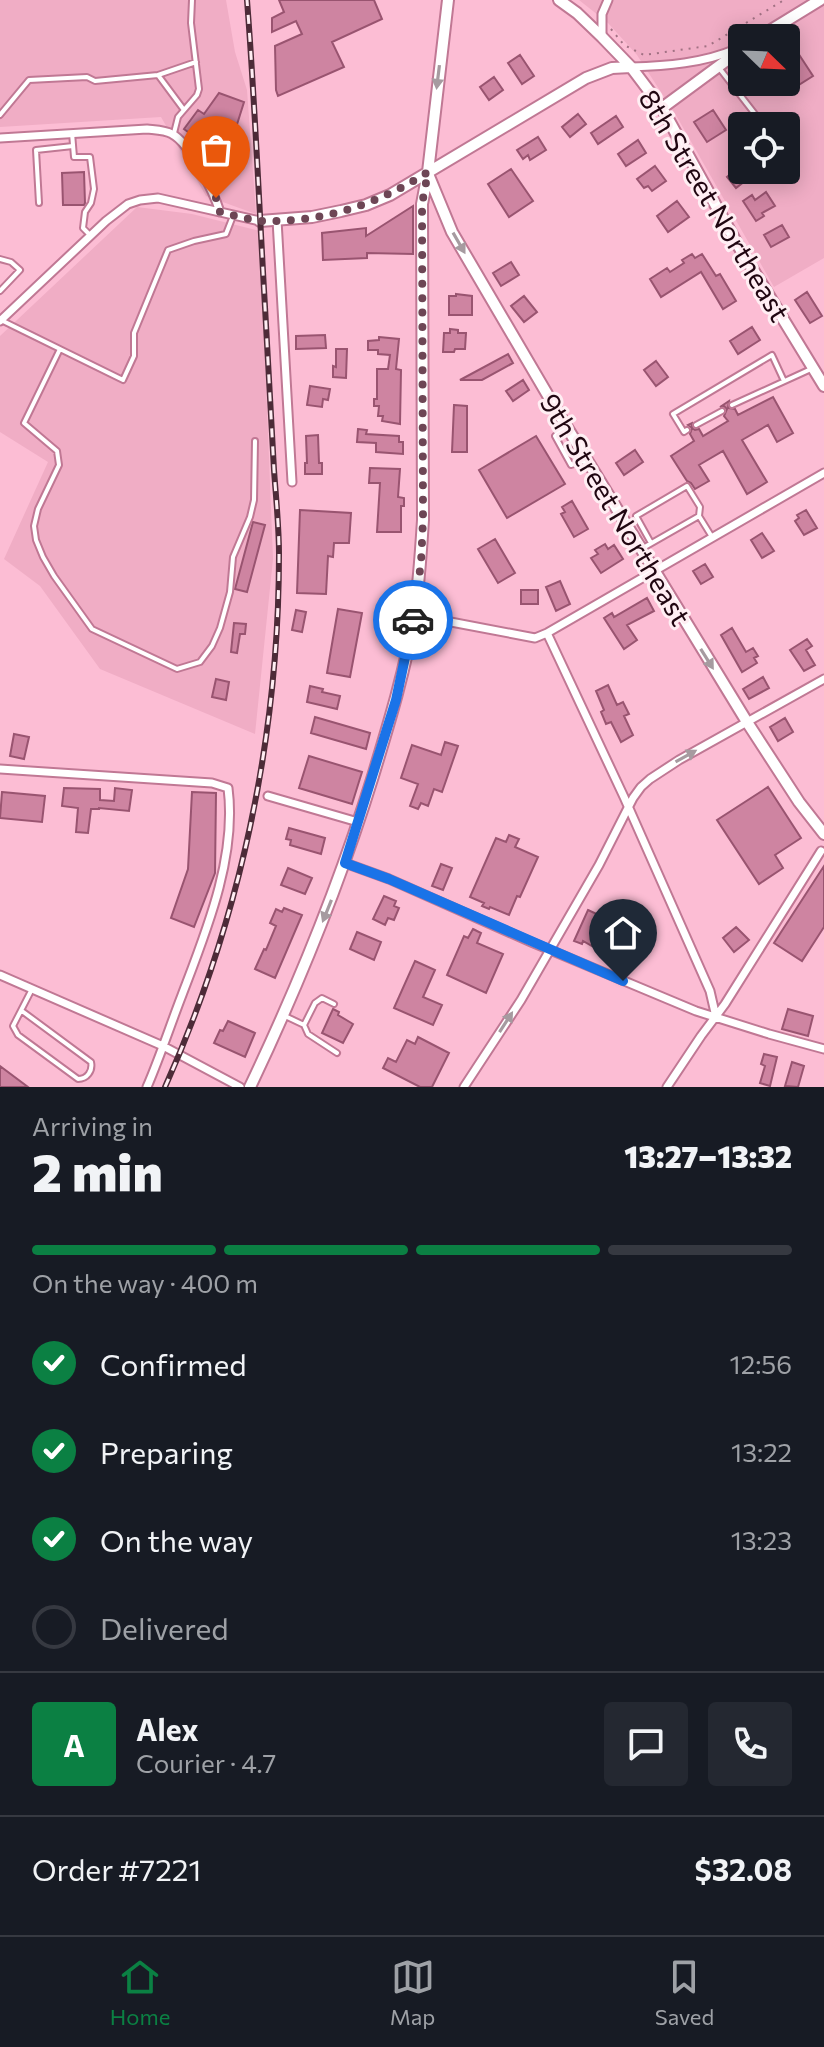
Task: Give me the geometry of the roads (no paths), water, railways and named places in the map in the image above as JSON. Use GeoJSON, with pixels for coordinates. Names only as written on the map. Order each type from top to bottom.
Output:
{"type":"FeatureCollection","features":[{"type":"Feature","properties":{"kind":"main road"},"geometry":{"type":"LineString","coordinates":[[250,1087],[345,863],[396,700],[414,615],[423,520],[422,204],[448,0]]}},
{"type":"Feature","properties":{"kind":"main road","name":"8th Street Northeast"},"geometry":{"type":"LineString","coordinates":[[561,0],[631,67],[662,108],[736,242],[824,386]]}},
{"type":"Feature","properties":{"kind":"main road"},"geometry":{"type":"LineString","coordinates":[[781,24],[820,0]]}},
{"type":"Feature","properties":{"kind":"main road"},"geometry":{"type":"LineString","coordinates":[[662,108],[728,60]]}},
{"type":"Feature","properties":{"kind":"main road"},"geometry":{"type":"LineString","coordinates":[[260,221],[312,217],[366,205],[398,190],[586,78],[612,68],[631,67]]}},
{"type":"Feature","properties":{"kind":"main road","name":"9th Street Northeast"},"geometry":{"type":"LineString","coordinates":[[428,172],[452,232],[565,426],[747,722],[799,802],[824,834]]}},
{"type":"Feature","properties":{"kind":"street"},"geometry":{"type":"LineString","coordinates":[[602,37],[602,14],[608,0]]}},
{"type":"Feature","properties":{"kind":"street"},"geometry":{"type":"LineString","coordinates":[[631,67],[698,61],[728,53]]}},
{"type":"Feature","properties":{"kind":"street"},"geometry":{"type":"LineString","coordinates":[[0,138],[147,129],[163,131],[182,142],[211,187],[220,212]]}},
{"type":"Feature","properties":{"kind":"street"},"geometry":{"type":"LineString","coordinates":[[1,320],[128,204],[158,198],[260,221]]}},
{"type":"Feature","properties":{"kind":"street"},"geometry":{"type":"LineString","coordinates":[[277,220],[292,482]]}},
{"type":"Feature","properties":{"kind":"street"},"geometry":{"type":"LineString","coordinates":[[414,615],[535,638],[824,473]]}},
{"type":"Feature","properties":{"kind":"street"},"geometry":{"type":"LineString","coordinates":[[547,633],[710,991],[716,1017]]}},
{"type":"Feature","properties":{"kind":"street"},"geometry":{"type":"LineString","coordinates":[[464,1087],[521,1000],[641,787],[659,772],[824,679]]}},
{"type":"Feature","properties":{"kind":"street"},"geometry":{"type":"LineString","coordinates":[[0,769],[212,783],[228,788],[229,832],[210,922],[147,1087]]}},
{"type":"Feature","properties":{"kind":"street"},"geometry":{"type":"LineString","coordinates":[[268,796],[358,822]]}},
{"type":"Feature","properties":{"kind":"street"},"geometry":{"type":"LineString","coordinates":[[667,1087],[716,1017],[821,851]]}},
{"type":"Feature","properties":{"kind":"street"},"geometry":{"type":"LineString","coordinates":[[345,863],[389,879],[671,1001],[824,1049]]}},
{"type":"Feature","properties":{"kind":"street"},"geometry":{"type":"LineString","coordinates":[[0,975],[163,1046],[240,1087]]}},
{"type":"Feature","properties":{"kind":"lane"},"geometry":{"type":"LineString","coordinates":[[173,135],[178,117],[199,89],[191,23],[192,0]]}},
{"type":"Feature","properties":{"kind":"lane"},"geometry":{"type":"LineString","coordinates":[[0,115],[29,80],[87,77],[95,81],[158,75],[196,62]]}},
{"type":"Feature","properties":{"kind":"lane"},"geometry":{"type":"LineString","coordinates":[[719,67],[753,112]]}},
{"type":"Feature","properties":{"kind":"lane"},"geometry":{"type":"LineString","coordinates":[[158,75],[184,110]]}},
{"type":"Feature","properties":{"kind":"lane"},"geometry":{"type":"LineString","coordinates":[[72,133],[74,157],[90,157],[94,189],[85,212],[83,228],[91,236]]}},
{"type":"Feature","properties":{"kind":"lane"},"geometry":{"type":"LineString","coordinates":[[39,203],[36,150],[73,146]]}},
{"type":"Feature","properties":{"kind":"lane"},"geometry":{"type":"LineString","coordinates":[[1,320],[123,380],[134,356],[134,333],[168,250],[226,234],[233,215]]}},
{"type":"Feature","properties":{"kind":"lane"},"geometry":{"type":"LineString","coordinates":[[0,259],[11,262],[20,270],[0,291]]}},
{"type":"Feature","properties":{"kind":"lane"},"geometry":{"type":"LineString","coordinates":[[60,349],[24,423],[57,451],[59,465],[38,509],[34,526],[36,540],[54,576],[92,629],[177,669],[200,662],[220,628],[230,592],[233,557],[254,500],[255,441]]}},
{"type":"Feature","properties":{"kind":"lane"},"geometry":{"type":"LineString","coordinates":[[687,430],[684,432],[673,414],[772,355],[784,381]]}},
{"type":"Feature","properties":{"kind":"lane"},"geometry":{"type":"LineString","coordinates":[[732,405],[813,368]]}},
{"type":"Feature","properties":{"kind":"lane"},"geometry":{"type":"LineString","coordinates":[[696,425],[722,411]]}},
{"type":"Feature","properties":{"kind":"lane"},"geometry":{"type":"LineString","coordinates":[[651,543],[636,516],[687,486],[700,507],[699,516],[712,537]]}},
{"type":"Feature","properties":{"kind":"lane"},"geometry":{"type":"LineString","coordinates":[[640,550],[699,516]]}},
{"type":"Feature","properties":{"kind":"lane"},"geometry":{"type":"LineString","coordinates":[[22,1011],[91,1062],[90,1073],[78,1079],[18,1035],[13,1026],[32,989]]}},
{"type":"Feature","properties":{"kind":"lane"},"geometry":{"type":"LineString","coordinates":[[304,1025],[315,1003],[322,998],[334,1004]]}},
{"type":"Feature","properties":{"kind":"lane"},"geometry":{"type":"LineString","coordinates":[[283,1015],[304,1025],[308,1034],[337,1053]]}},
{"type":"Feature","properties":{"kind":"railway"},"geometry":{"type":"LineString","coordinates":[[165,1087],[191,1024],[234,893],[263,759],[272,691],[279,554],[247,0]]}}]}
